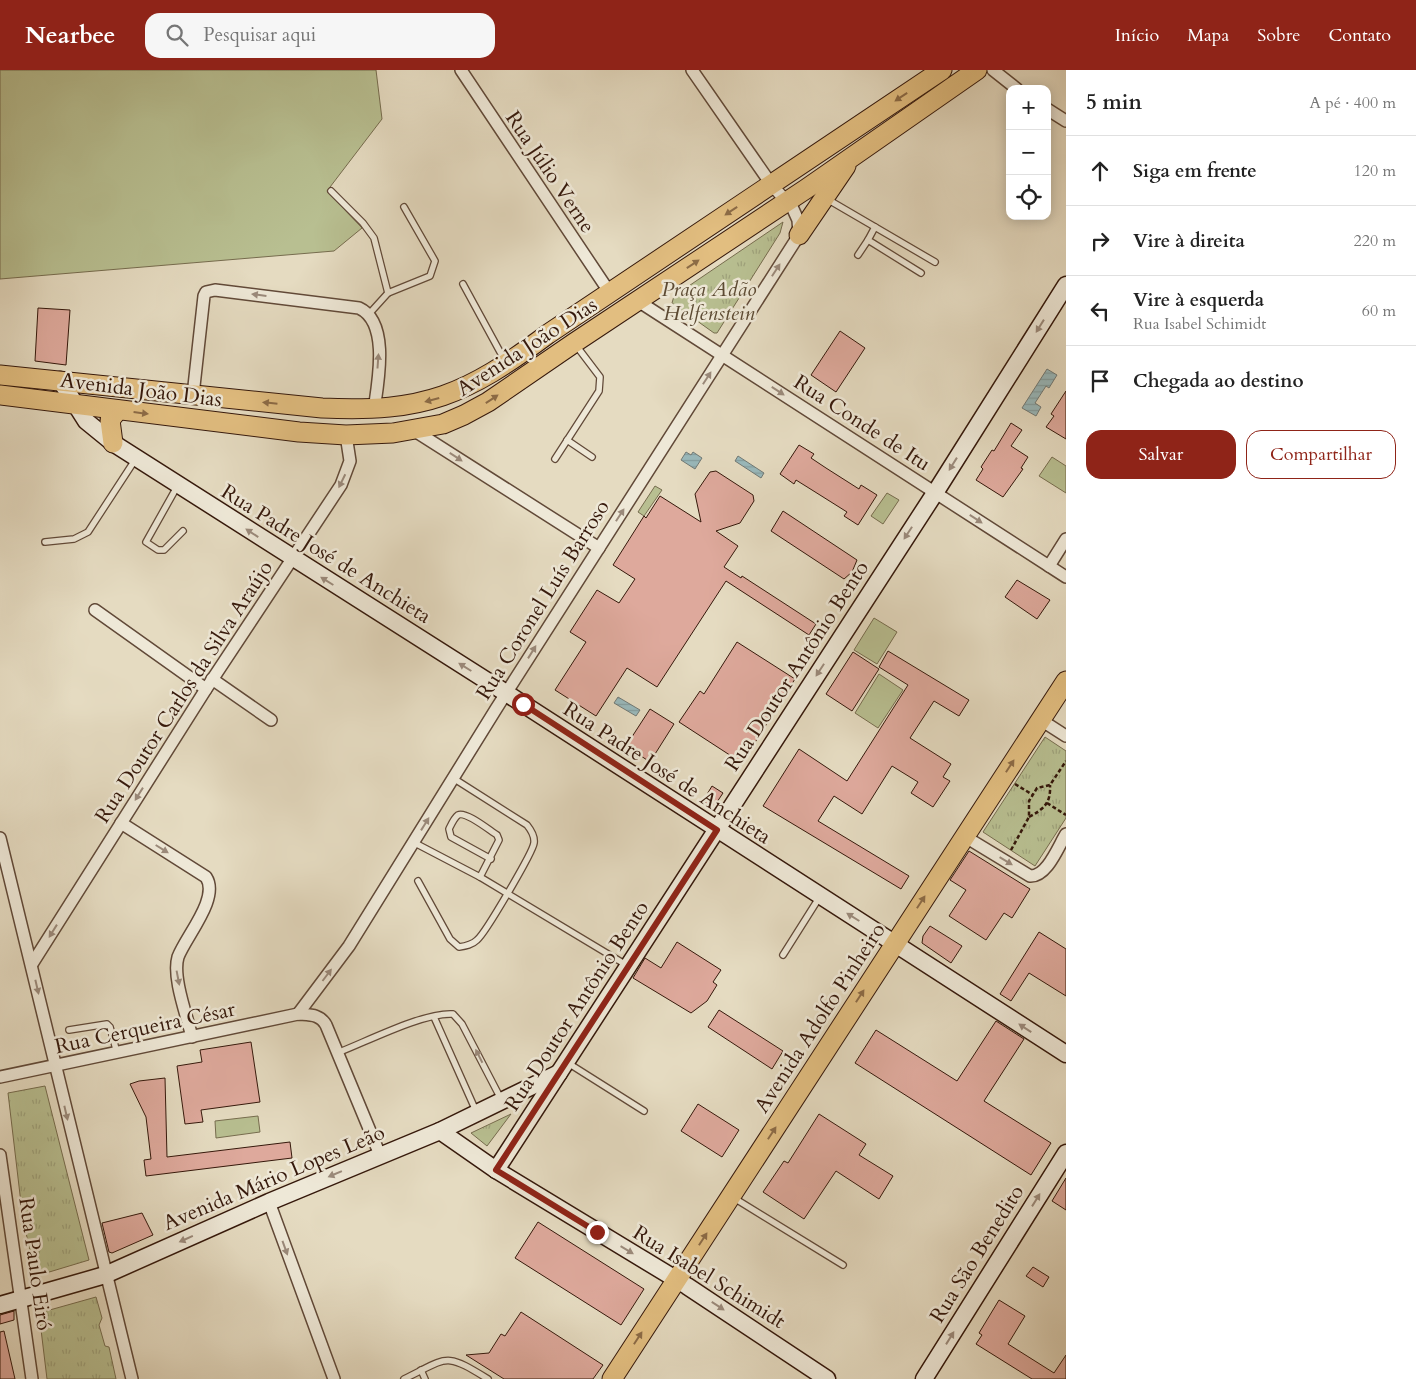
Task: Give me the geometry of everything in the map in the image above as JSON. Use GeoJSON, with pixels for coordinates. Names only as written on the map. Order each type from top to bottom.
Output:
{"type":"FeatureCollection","features":[{"type":"Feature","properties":{"kind":"main road","name":"Avenida João Dias"},"geometry":{"type":"LineString","coordinates":[[0,375],[322,408],[374,410],[412,405],[455,393],[507,365],[548,334],[942,70]]}},
{"type":"Feature","properties":{"kind":"main road","name":"Avenida João Dias"},"geometry":{"type":"LineString","coordinates":[[0,395],[299,432],[346,435],[415,431],[443,424],[488,402],[786,202],[977,70]]}},
{"type":"Feature","properties":{"kind":"main road"},"geometry":{"type":"LineString","coordinates":[[799,235],[826,198],[852,157]]}},
{"type":"Feature","properties":{"kind":"main road"},"geometry":{"type":"LineString","coordinates":[[113,443],[110,420],[118,410]]}},
{"type":"Feature","properties":{"kind":"main road","name":"Avenida Adolfo Pinheiro"},"geometry":{"type":"LineString","coordinates":[[612,1379],[1066,681]]}},
{"type":"Feature","properties":{"kind":"street","name":"Rua Júlio Verne"},"geometry":{"type":"LineString","coordinates":[[461,70],[610,293]]}},
{"type":"Feature","properties":{"kind":"street"},"geometry":{"type":"LineString","coordinates":[[692,70],[771,184],[796,213],[799,235]]}},
{"type":"Feature","properties":{"kind":"street"},"geometry":{"type":"LineString","coordinates":[[992,70],[1012,85]]}},
{"type":"Feature","properties":{"kind":"street"},"geometry":{"type":"LineString","coordinates":[[1051,112],[1066,121]]}},
{"type":"Feature","properties":{"kind":"street","name":"Rua Coronel Luís Barroso"},"geometry":{"type":"LineString","coordinates":[[298,1014],[349,946],[506,693],[799,235]]}},
{"type":"Feature","properties":{"kind":"street","name":"Rua Doutor Antônio Bento"},"geometry":{"type":"LineString","coordinates":[[496,1170],[935,492],[1066,285]]}},
{"type":"Feature","properties":{"kind":"street"},"geometry":{"type":"LineString","coordinates":[[193,395],[204,296],[209,290],[359,308],[370,314],[377,326],[379,349],[374,410]]}},
{"type":"Feature","properties":{"kind":"street","name":"Rua Conde de Itu"},"geometry":{"type":"LineString","coordinates":[[638,301],[1066,577]]}},
{"type":"Feature","properties":{"kind":"street","name":"Rua Padre José de Anchieta"},"geometry":{"type":"LineString","coordinates":[[60,380],[92,428],[113,443],[506,693],[1066,1054]]}},
{"type":"Feature","properties":{"kind":"street"},"geometry":{"type":"LineString","coordinates":[[415,431],[598,548]]}},
{"type":"Feature","properties":{"kind":"street","name":"Rua Doutor Carlos da Silva Araújo"},"geometry":{"type":"LineString","coordinates":[[32,964],[209,684],[331,502],[349,467],[350,453],[346,435]]}},
{"type":"Feature","properties":{"kind":"street"},"geometry":{"type":"LineString","coordinates":[[1049,566],[1066,539]]}},
{"type":"Feature","properties":{"kind":"street"},"geometry":{"type":"LineString","coordinates":[[95,610],[209,684],[271,720]]}},
{"type":"Feature","properties":{"kind":"street"},"geometry":{"type":"LineString","coordinates":[[1040,720],[1066,736]]}},
{"type":"Feature","properties":{"kind":"street"},"geometry":{"type":"LineString","coordinates":[[121,823],[206,877],[210,884],[210,896],[184,944],[176,966],[192,1037]]}},
{"type":"Feature","properties":{"kind":"street"},"geometry":{"type":"LineString","coordinates":[[964,836],[1030,876],[1035,876],[1043,871],[1066,834]]}},
{"type":"Feature","properties":{"kind":"street"},"geometry":{"type":"LineString","coordinates":[[0,838],[32,964],[105,1275],[132,1379]]}},
{"type":"Feature","properties":{"kind":"street"},"geometry":{"type":"LineString","coordinates":[[298,1014],[316,1016],[324,1020],[380,1155]]}},
{"type":"Feature","properties":{"kind":"street","name":"Rua Cerqueira César"},"geometry":{"type":"LineString","coordinates":[[0,1077],[298,1014]]}},
{"type":"Feature","properties":{"kind":"street","name":"Avenida Mário Lopes Leão"},"geometry":{"type":"LineString","coordinates":[[0,1305],[105,1275],[268,1202],[440,1131],[562,1067]]}},
{"type":"Feature","properties":{"kind":"street","name":"Rua Isabel Schimidt"},"geometry":{"type":"LineString","coordinates":[[440,1131],[496,1170],[677,1280],[827,1379]]}},
{"type":"Feature","properties":{"kind":"street","name":"Rua São Benedito"},"geometry":{"type":"LineString","coordinates":[[924,1379],[1066,1153]]}},
{"type":"Feature","properties":{"kind":"street","name":"Rua Paulo Eiró"},"geometry":{"type":"LineString","coordinates":[[0,1155],[22,1298],[32,1379]]}},
{"type":"Feature","properties":{"kind":"street"},"geometry":{"type":"LineString","coordinates":[[268,1202],[334,1379]]}},
{"type":"Feature","properties":{"kind":"lane"},"geometry":{"type":"LineString","coordinates":[[331,191],[363,223],[374,238],[388,293]]}},
{"type":"Feature","properties":{"kind":"lane"},"geometry":{"type":"LineString","coordinates":[[826,198],[935,262]]}},
{"type":"Feature","properties":{"kind":"lane"},"geometry":{"type":"LineString","coordinates":[[370,314],[388,293],[430,276],[434,270],[435,261],[404,207]]}},
{"type":"Feature","properties":{"kind":"lane"},"geometry":{"type":"LineString","coordinates":[[858,255],[875,227]]}},
{"type":"Feature","properties":{"kind":"lane"},"geometry":{"type":"LineString","coordinates":[[868,240],[921,273]]}},
{"type":"Feature","properties":{"kind":"lane"},"geometry":{"type":"LineString","coordinates":[[462,284],[507,365]]}},
{"type":"Feature","properties":{"kind":"lane"},"geometry":{"type":"LineString","coordinates":[[555,459],[599,391],[601,383],[600,377],[574,343]]}},
{"type":"Feature","properties":{"kind":"lane"},"geometry":{"type":"LineString","coordinates":[[567,440],[592,457]]}},
{"type":"Feature","properties":{"kind":"lane"},"geometry":{"type":"LineString","coordinates":[[45,542],[74,539],[88,532],[136,458]]}},
{"type":"Feature","properties":{"kind":"lane"},"geometry":{"type":"LineString","coordinates":[[178,485],[146,542],[158,550],[164,550],[183,531]]}},
{"type":"Feature","properties":{"kind":"lane"},"geometry":{"type":"LineString","coordinates":[[418,881],[450,939],[459,947],[470,945],[479,939],[507,894],[534,843],[532,832],[526,826],[453,778]]}},
{"type":"Feature","properties":{"kind":"lane"},"geometry":{"type":"LineString","coordinates":[[480,877],[490,859],[497,845],[497,835],[468,816],[461,814],[456,816],[449,829],[451,837],[490,859]]}},
{"type":"Feature","properties":{"kind":"lane"},"geometry":{"type":"LineString","coordinates":[[413,842],[480,877],[628,966]]}},
{"type":"Feature","properties":{"kind":"lane"},"geometry":{"type":"LineString","coordinates":[[783,955],[821,896]]}},
{"type":"Feature","properties":{"kind":"lane"},"geometry":{"type":"LineString","coordinates":[[337,1053],[407,1025],[443,1014],[453,1014],[462,1024],[501,1099]]}},
{"type":"Feature","properties":{"kind":"lane"},"geometry":{"type":"LineString","coordinates":[[434,1017],[476,1112]]}},
{"type":"Feature","properties":{"kind":"lane"},"geometry":{"type":"LineString","coordinates":[[69,1030],[107,1024],[110,1027],[117,1052]]}},
{"type":"Feature","properties":{"kind":"lane"},"geometry":{"type":"LineString","coordinates":[[562,1067],[644,1111]]}},
{"type":"Feature","properties":{"kind":"lane"},"geometry":{"type":"LineString","coordinates":[[731,1196],[843,1264]]}},
{"type":"Feature","properties":{"kind":"lane"},"geometry":{"type":"LineString","coordinates":[[404,1379],[450,1359],[459,1361],[488,1379]]}},
{"type":"Feature","properties":{"kind":"lane"},"geometry":{"type":"LineString","coordinates":[[421,1370],[425,1379]]}},
{"type":"Feature","properties":{"kind":"path"},"geometry":{"type":"LineString","coordinates":[[1029,817],[1044,809],[1051,796],[1050,785],[1066,761]]}},
{"type":"Feature","properties":{"kind":"path"},"geometry":{"type":"LineString","coordinates":[[1003,777],[1033,795]]}},
{"type":"Feature","properties":{"kind":"path"},"geometry":{"type":"LineString","coordinates":[[1011,850],[1029,817],[1029,801],[1037,788],[1050,785]]}},
{"type":"Feature","properties":{"kind":"path"},"geometry":{"type":"LineString","coordinates":[[1047,803],[1066,815]]}},
{"type":"Feature","properties":{"kind":"green space"},"geometry":{"type":"Polygon","coordinates":[[[0,70],[376,70],[382,119],[327,191],[362,228],[334,251],[0,279],[0,70]]]}},
{"type":"Feature","properties":{"kind":"green space","name":"Praça Adão Helfenstein"},"geometry":{"type":"Polygon","coordinates":[[[783,222],[780,233],[717,333],[714,333],[672,303],[674,296],[783,222]]]}},
{"type":"Feature","properties":{"kind":"green space"},"geometry":{"type":"Polygon","coordinates":[[[1052,457],[1066,466],[1066,493],[1039,476],[1052,457]]]}},
{"type":"Feature","properties":{"kind":"green space"},"geometry":{"type":"Polygon","coordinates":[[[655,486],[662,490],[644,516],[638,512],[655,486]]]}},
{"type":"Feature","properties":{"kind":"green space"},"geometry":{"type":"Polygon","coordinates":[[[887,493],[899,500],[883,524],[871,516],[887,493]]]}},
{"type":"Feature","properties":{"kind":"green space"},"geometry":{"type":"Polygon","coordinates":[[[874,618],[897,632],[877,664],[854,650],[874,618]]]}},
{"type":"Feature","properties":{"kind":"green space"},"geometry":{"type":"Polygon","coordinates":[[[879,674],[903,690],[878,728],[855,713],[879,674]]]}},
{"type":"Feature","properties":{"kind":"green space"},"geometry":{"type":"Polygon","coordinates":[[[1045,737],[1066,751],[1066,818],[1035,866],[983,832],[1045,737]]]}},
{"type":"Feature","properties":{"kind":"green space"},"geometry":{"type":"Polygon","coordinates":[[[45,1086],[89,1260],[36,1276],[23,1220],[8,1093],[45,1086]]]}},
{"type":"Feature","properties":{"kind":"green space"},"geometry":{"type":"Polygon","coordinates":[[[511,1114],[487,1146],[471,1133],[511,1114]]]}},
{"type":"Feature","properties":{"kind":"green space"},"geometry":{"type":"Polygon","coordinates":[[[258,1116],[260,1132],[216,1138],[215,1121],[258,1116]]]}},
{"type":"Feature","properties":{"kind":"green space"},"geometry":{"type":"Polygon","coordinates":[[[96,1297],[102,1318],[99,1325],[105,1346],[109,1347],[116,1379],[47,1379],[39,1313],[96,1297]]]}},
{"type":"Feature","properties":{"kind":"water"},"geometry":{"type":"Polygon","coordinates":[[[1047,369],[1057,375],[1049,388],[1046,386],[1035,403],[1041,407],[1036,416],[1022,408],[1047,369]]]}},
{"type":"Feature","properties":{"kind":"water"},"geometry":{"type":"Polygon","coordinates":[[[686,452],[691,455],[693,452],[702,458],[695,469],[681,460],[686,452]]]}},
{"type":"Feature","properties":{"kind":"water"},"geometry":{"type":"Polygon","coordinates":[[[738,456],[764,473],[761,478],[735,461],[738,456]]]}},
{"type":"Feature","properties":{"kind":"water"},"geometry":{"type":"Polygon","coordinates":[[[618,697],[640,710],[636,716],[614,703],[618,697]]]}},
{"type":"Feature","properties":{"kind":"building"},"geometry":{"type":"Polygon","coordinates":[[[38,308],[70,310],[66,365],[35,361],[38,308]]]}},
{"type":"Feature","properties":{"kind":"building"},"geometry":{"type":"Polygon","coordinates":[[[840,331],[865,348],[836,392],[811,375],[840,331]]]}},
{"type":"Feature","properties":{"kind":"building"},"geometry":{"type":"Polygon","coordinates":[[[1066,391],[1066,439],[1046,427],[1054,416],[1051,414],[1066,391]]]}},
{"type":"Feature","properties":{"kind":"building"},"geometry":{"type":"Polygon","coordinates":[[[1011,423],[1022,430],[1011,446],[1028,457],[1021,468],[1023,469],[1003,497],[976,480],[983,469],[981,467],[992,450],[994,451],[1011,423]]]}},
{"type":"Feature","properties":{"kind":"building"},"geometry":{"type":"Polygon","coordinates":[[[799,445],[814,454],[811,458],[826,468],[859,489],[861,485],[877,495],[858,525],[844,516],[847,512],[796,480],[794,484],[780,474],[799,445]]]}},
{"type":"Feature","properties":{"kind":"building"},"geometry":{"type":"Polygon","coordinates":[[[716,471],[753,495],[754,501],[740,523],[716,531],[738,546],[724,567],[741,578],[742,576],[816,624],[809,635],[726,581],[657,687],[627,668],[596,716],[555,690],[586,642],[570,632],[597,590],[619,603],[635,579],[613,565],[644,516],[646,518],[660,496],[701,522],[695,494],[710,472],[716,471]]]}},
{"type":"Feature","properties":{"kind":"building"},"geometry":{"type":"Polygon","coordinates":[[[783,511],[857,560],[852,572],[844,579],[771,531],[783,511]]]}},
{"type":"Feature","properties":{"kind":"building"},"geometry":{"type":"Polygon","coordinates":[[[1017,580],[1050,600],[1037,619],[1005,597],[1017,580]]]}},
{"type":"Feature","properties":{"kind":"building"},"geometry":{"type":"Polygon","coordinates":[[[737,642],[795,679],[742,763],[679,722],[700,691],[704,694],[737,642]]]}},
{"type":"Feature","properties":{"kind":"building"},"geometry":{"type":"Polygon","coordinates":[[[888,651],[969,700],[959,716],[934,701],[910,738],[951,764],[943,777],[950,781],[933,807],[911,793],[918,782],[892,766],[862,814],[834,796],[818,821],[909,876],[901,889],[763,806],[799,749],[847,781],[908,685],[879,667],[888,651]]]}},
{"type":"Feature","properties":{"kind":"building"},"geometry":{"type":"Polygon","coordinates":[[[853,652],[879,669],[852,711],[826,694],[853,652]]]}},
{"type":"Feature","properties":{"kind":"building"},"geometry":{"type":"Polygon","coordinates":[[[650,709],[674,724],[650,762],[626,746],[650,709]]]}},
{"type":"Feature","properties":{"kind":"building"},"geometry":{"type":"Polygon","coordinates":[[[712,786],[723,793],[713,808],[703,801],[712,786]]]}},
{"type":"Feature","properties":{"kind":"building"},"geometry":{"type":"Polygon","coordinates":[[[969,851],[1030,889],[1012,918],[1004,913],[986,940],[949,916],[966,890],[950,880],[969,851]]]}},
{"type":"Feature","properties":{"kind":"building"},"geometry":{"type":"Polygon","coordinates":[[[930,926],[962,946],[951,963],[922,943],[923,936],[930,926]]]}},
{"type":"Feature","properties":{"kind":"building"},"geometry":{"type":"Polygon","coordinates":[[[1039,932],[1066,949],[1066,996],[1029,973],[1011,1001],[1000,994],[1039,932]]]}},
{"type":"Feature","properties":{"kind":"building"},"geometry":{"type":"Polygon","coordinates":[[[677,942],[721,970],[713,982],[717,985],[707,1001],[691,1013],[633,978],[645,958],[661,968],[677,942]]]}},
{"type":"Feature","properties":{"kind":"building"},"geometry":{"type":"Polygon","coordinates":[[[719,1010],[783,1051],[772,1069],[708,1027],[719,1010]]]}},
{"type":"Feature","properties":{"kind":"building"},"geometry":{"type":"Polygon","coordinates":[[[996,1021],[1024,1039],[984,1101],[1051,1143],[1031,1175],[855,1063],[876,1030],[957,1081],[996,1021]]]}},
{"type":"Feature","properties":{"kind":"building"},"geometry":{"type":"Polygon","coordinates":[[[251,1042],[260,1102],[201,1110],[203,1122],[185,1124],[177,1066],[202,1062],[200,1050],[251,1042]]]}},
{"type":"Feature","properties":{"kind":"building"},"geometry":{"type":"Polygon","coordinates":[[[165,1078],[167,1157],[290,1142],[292,1158],[146,1176],[144,1160],[151,1159],[146,1117],[130,1084],[165,1078]]]}},
{"type":"Feature","properties":{"kind":"building"},"geometry":{"type":"Polygon","coordinates":[[[698,1104],[739,1130],[722,1157],[681,1131],[698,1104]]]}},
{"type":"Feature","properties":{"kind":"building"},"geometry":{"type":"Polygon","coordinates":[[[819,1114],[866,1144],[859,1155],[893,1176],[879,1199],[836,1171],[804,1219],[763,1192],[784,1161],[788,1163],[819,1114]]]}},
{"type":"Feature","properties":{"kind":"building"},"geometry":{"type":"Polygon","coordinates":[[[1066,1178],[1066,1210],[1052,1201],[1066,1178]]]}},
{"type":"Feature","properties":{"kind":"building"},"geometry":{"type":"Polygon","coordinates":[[[142,1213],[153,1235],[112,1253],[109,1252],[102,1223],[142,1213]]]}},
{"type":"Feature","properties":{"kind":"building"},"geometry":{"type":"Polygon","coordinates":[[[538,1222],[644,1289],[621,1325],[515,1258],[538,1222]]]}},
{"type":"Feature","properties":{"kind":"building"},"geometry":{"type":"Polygon","coordinates":[[[1033,1267],[1049,1277],[1043,1287],[1026,1276],[1033,1267]]]}},
{"type":"Feature","properties":{"kind":"building"},"geometry":{"type":"Polygon","coordinates":[[[999,1300],[1025,1316],[1008,1344],[1054,1373],[1066,1355],[1066,1379],[1032,1379],[976,1344],[982,1335],[979,1333],[999,1300]]]}},
{"type":"Feature","properties":{"kind":"building"},"geometry":{"type":"Polygon","coordinates":[[[14,1311],[14,1320],[0,1324],[0,1315],[14,1311]]]}},
{"type":"Feature","properties":{"kind":"building"},"geometry":{"type":"Polygon","coordinates":[[[521,1312],[603,1365],[593,1379],[504,1379],[466,1355],[489,1353],[501,1334],[505,1336],[521,1312]]]}},
{"type":"Feature","properties":{"kind":"building"},"geometry":{"type":"Polygon","coordinates":[[[4,1331],[15,1379],[0,1379],[0,1332],[4,1331]]]}},
{"type":"Feature","properties":{"kind":"route"},"geometry":{"type":"LineString","coordinates":[[523,704],[717,830],[496,1170],[597,1232]]}}]}
